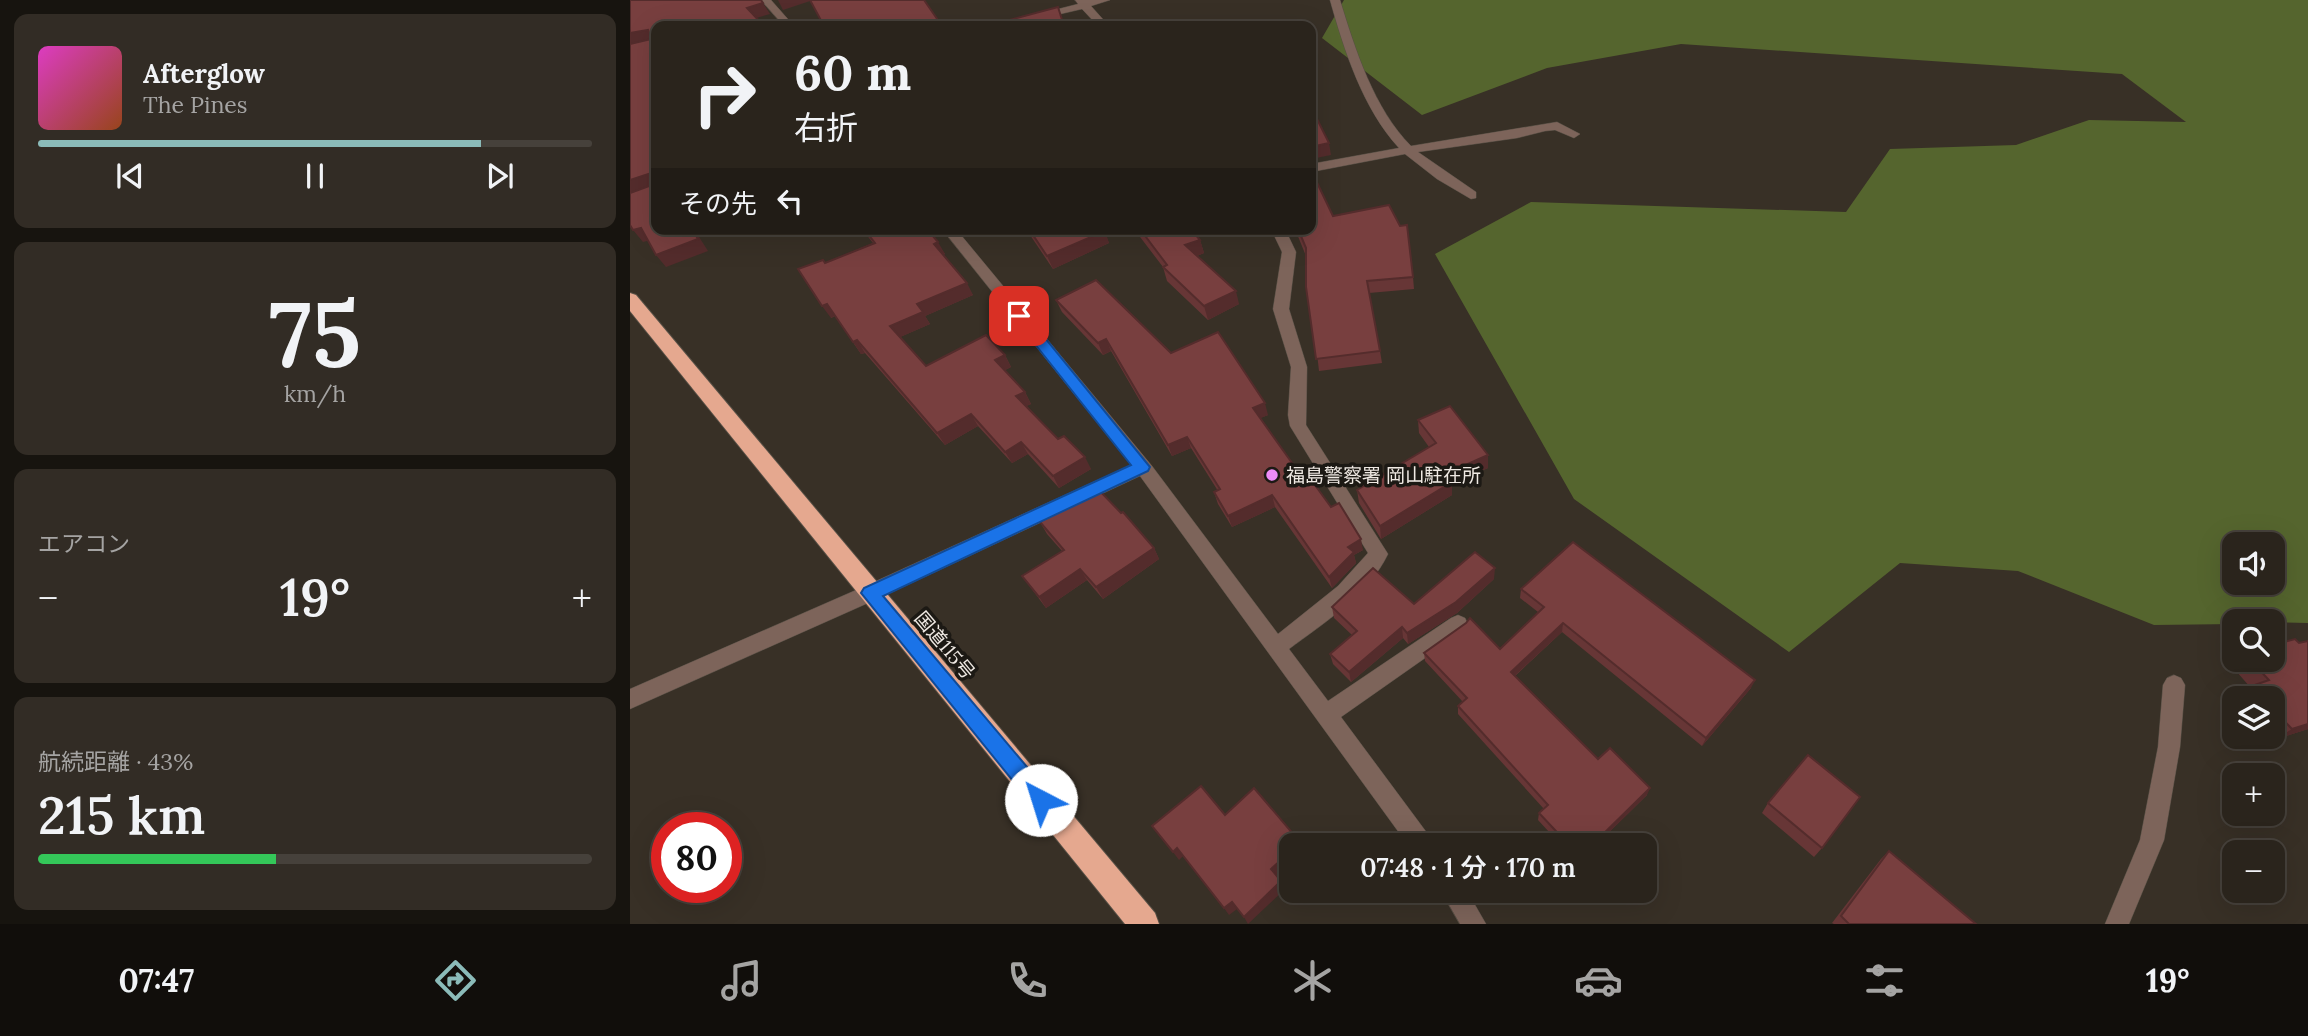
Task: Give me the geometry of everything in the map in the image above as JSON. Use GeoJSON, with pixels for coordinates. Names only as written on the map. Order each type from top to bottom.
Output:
{"type":"FeatureCollection","features":[{"type":"Feature","properties":{"kind":"highway","name":"国道115号"},"geometry":{"type":"LineString","coordinates":[[630,299],[1144,924]]}},
{"type":"Feature","properties":{"kind":"street"},"geometry":{"type":"LineString","coordinates":[[766,0],[785,21]]}},
{"type":"Feature","properties":{"kind":"street"},"geometry":{"type":"LineString","coordinates":[[1016,21],[1083,2],[1105,0]]}},
{"type":"Feature","properties":{"kind":"street"},"geometry":{"type":"LineString","coordinates":[[1335,0],[1371,93],[1397,138],[1471,195]]}},
{"type":"Feature","properties":{"kind":"street"},"geometry":{"type":"LineString","coordinates":[[1083,2],[1100,21]]}},
{"type":"Feature","properties":{"kind":"street"},"geometry":{"type":"LineString","coordinates":[[1316,167],[1545,127],[1558,126],[1574,134]]}},
{"type":"Feature","properties":{"kind":"street"},"geometry":{"type":"LineString","coordinates":[[954,235],[1142,467],[1413,833]]}},
{"type":"Feature","properties":{"kind":"street"},"geometry":{"type":"LineString","coordinates":[[1277,646],[1306,625],[1371,568],[1379,554],[1298,426],[1296,415],[1299,367],[1281,309],[1289,252],[1281,235]]}},
{"type":"Feature","properties":{"kind":"street"},"geometry":{"type":"LineString","coordinates":[[630,699],[870,593],[1142,467]]}},
{"type":"Feature","properties":{"kind":"street"},"geometry":{"type":"LineString","coordinates":[[1327,713],[1458,624]]}},
{"type":"Feature","properties":{"kind":"street"},"geometry":{"type":"LineString","coordinates":[[2117,924],[2152,840],[2169,747],[2174,685]]}},
{"type":"Feature","properties":{"kind":"street"},"geometry":{"type":"LineString","coordinates":[[1461,903],[1474,924]]}},
{"type":"Feature","properties":{"kind":"green space"},"geometry":{"type":"Polygon","coordinates":[[[1344,0],[2308,0],[2308,623],[2285,622],[2285,609],[2222,609],[2222,624],[2154,625],[2018,571],[1900,563],[1789,652],[1574,499],[1435,254],[1531,202],[1846,212],[1890,149],[2016,145],[2089,120],[2186,122],[2122,74],[1681,44],[1547,68],[1422,115],[1322,38],[1344,0]]]}},
{"type":"Feature","properties":{"kind":"building"},"geometry":{"type":"Polygon","coordinates":[[[630,0],[761,0],[763,3],[747,8],[759,21],[651,21],[651,39],[648,30],[630,33],[630,0]]]}},
{"type":"Feature","properties":{"kind":"building"},"geometry":{"type":"Polygon","coordinates":[[[810,0],[924,0],[939,21],[821,21],[810,0]]]}},
{"type":"Feature","properties":{"kind":"building"},"geometry":{"type":"Polygon","coordinates":[[[1058,7],[1062,21],[1006,21],[1058,7]]]}},
{"type":"Feature","properties":{"kind":"building"},"geometry":{"type":"Polygon","coordinates":[[[651,39],[651,235],[696,235],[698,239],[656,255],[641,228],[633,230],[630,225],[630,193],[649,186],[648,174],[630,180],[630,44],[651,39]]]}},
{"type":"Feature","properties":{"kind":"building"},"geometry":{"type":"Polygon","coordinates":[[[1317,119],[1329,143],[1316,146],[1317,119]]]}},
{"type":"Feature","properties":{"kind":"building"},"geometry":{"type":"Polygon","coordinates":[[[1316,180],[1333,216],[1389,205],[1400,226],[1407,225],[1413,277],[1367,281],[1380,351],[1316,359],[1306,287],[1306,248],[1301,235],[1316,235],[1316,180]]]}},
{"type":"Feature","properties":{"kind":"building"},"geometry":{"type":"Polygon","coordinates":[[[869,235],[932,235],[938,242],[934,244],[967,283],[917,304],[923,312],[890,326],[926,366],[986,335],[1005,355],[995,360],[1025,392],[1016,396],[1058,439],[1064,436],[1085,457],[1053,476],[1021,442],[1005,452],[971,414],[937,433],[857,340],[853,342],[827,304],[822,306],[798,269],[823,260],[825,263],[875,243],[869,235]]]}},
{"type":"Feature","properties":{"kind":"building"},"geometry":{"type":"Polygon","coordinates":[[[1033,235],[1096,235],[1047,256],[1033,235]]]}},
{"type":"Feature","properties":{"kind":"building"},"geometry":{"type":"Polygon","coordinates":[[[1144,235],[1196,235],[1200,240],[1185,245],[1236,291],[1204,306],[1163,267],[1167,265],[1144,235]]]}},
{"type":"Feature","properties":{"kind":"building"},"geometry":{"type":"Polygon","coordinates":[[[1096,280],[1171,353],[1218,332],[1265,403],[1253,408],[1307,484],[1312,481],[1331,507],[1339,503],[1361,539],[1348,547],[1354,552],[1329,577],[1272,495],[1228,516],[1214,492],[1220,489],[1187,437],[1168,445],[1106,339],[1098,343],[1056,300],[1096,280]]]}},
{"type":"Feature","properties":{"kind":"building"},"geometry":{"type":"Polygon","coordinates":[[[1450,406],[1488,455],[1445,474],[1452,482],[1380,526],[1357,490],[1436,443],[1418,420],[1450,406]]]}},
{"type":"Feature","properties":{"kind":"building"},"geometry":{"type":"Polygon","coordinates":[[[1096,487],[1123,512],[1154,548],[1096,587],[1080,569],[1039,597],[1022,576],[1064,550],[1040,522],[1096,487]]]}},
{"type":"Feature","properties":{"kind":"building"},"geometry":{"type":"Polygon","coordinates":[[[1573,542],[1755,680],[1706,738],[1563,623],[1511,672],[1598,759],[1610,748],[1650,788],[1604,833],[1558,833],[1539,813],[1548,805],[1458,706],[1467,698],[1424,653],[1470,618],[1500,649],[1544,607],[1521,589],[1573,542]]]}},
{"type":"Feature","properties":{"kind":"building"},"geometry":{"type":"Polygon","coordinates":[[[1475,552],[1495,568],[1456,602],[1407,633],[1402,627],[1349,672],[1330,654],[1357,631],[1332,607],[1373,568],[1414,604],[1475,552]]]}},
{"type":"Feature","properties":{"kind":"building"},"geometry":{"type":"Polygon","coordinates":[[[2295,639],[2299,643],[2308,641],[2308,724],[2292,729],[2285,722],[2285,686],[2252,686],[2269,680],[2261,672],[2285,672],[2285,642],[2295,639]]]}},
{"type":"Feature","properties":{"kind":"building"},"geometry":{"type":"Polygon","coordinates":[[[1808,755],[1860,797],[1822,848],[1768,803],[1808,755]]]}},
{"type":"Feature","properties":{"kind":"building"},"geometry":{"type":"Polygon","coordinates":[[[1201,786],[1225,815],[1254,788],[1292,833],[1279,833],[1279,862],[1271,869],[1279,879],[1279,883],[1244,917],[1232,902],[1224,908],[1177,848],[1173,852],[1152,826],[1201,786]]]}},
{"type":"Feature","properties":{"kind":"building"},"geometry":{"type":"Polygon","coordinates":[[[1889,851],[1976,924],[1849,924],[1841,916],[1889,851]]]}},
{"type":"Feature","properties":{"kind":"place","name":"福島警察署 岡山駐在所"},"geometry":{"type":"Point","coordinates":[1272,475]}},
{"type":"Feature","properties":{"kind":"route"},"geometry":{"type":"LineString","coordinates":[[1019,316],[1142,467],[870,593],[1041,800]]}}]}
